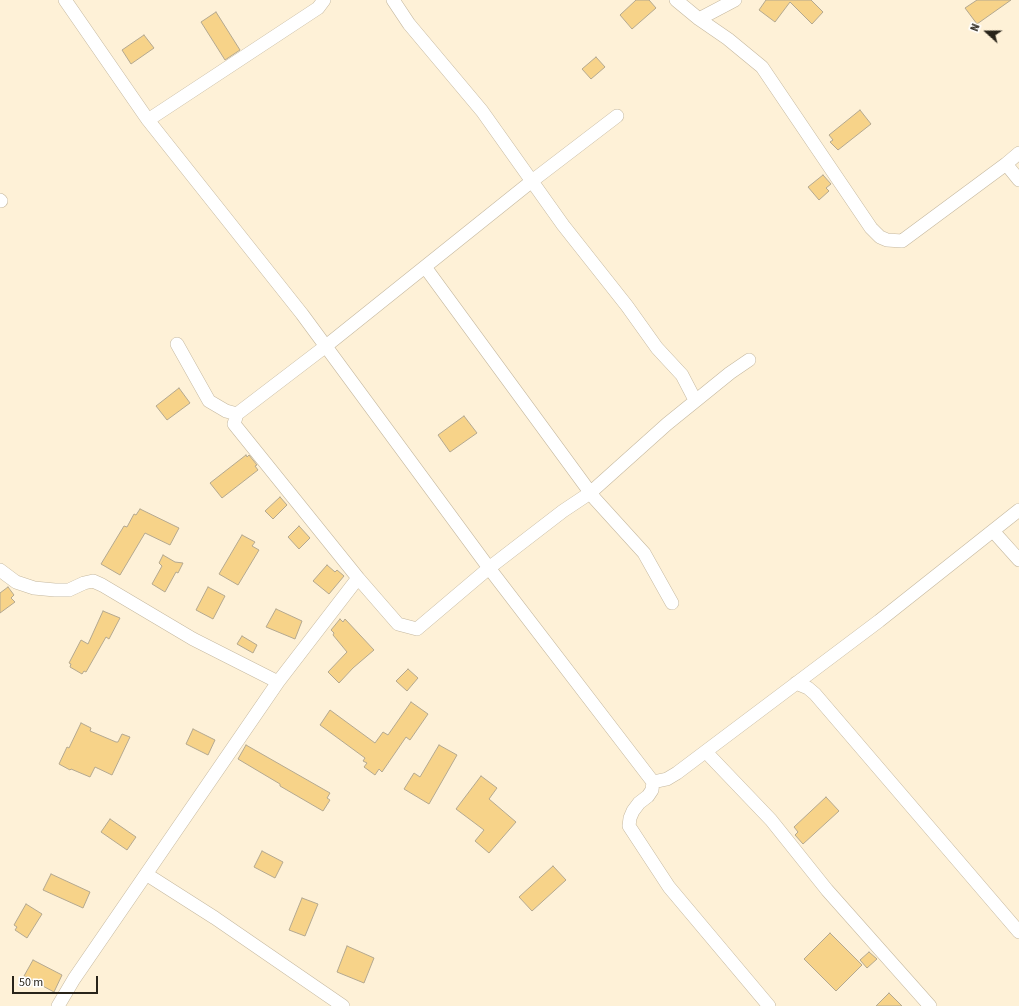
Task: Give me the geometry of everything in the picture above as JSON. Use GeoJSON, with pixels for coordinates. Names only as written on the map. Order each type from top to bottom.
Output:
{"type":"FeatureCollection","features":[{"type":"Feature","properties":{"kind":"street"},"geometry":{"type":"LineString","coordinates":[[65,0],[148,120],[302,314],[489,568],[653,782],[652,790],[648,796],[633,810],[629,826],[670,887],[769,1006]]}},
{"type":"Feature","properties":{"kind":"street"},"geometry":{"type":"LineString","coordinates":[[148,120],[318,8],[324,0]]}},
{"type":"Feature","properties":{"kind":"street"},"geometry":{"type":"LineString","coordinates":[[393,0],[409,24],[482,111],[563,225],[627,306],[657,348],[682,375],[695,400]]}},
{"type":"Feature","properties":{"kind":"street"},"geometry":{"type":"LineString","coordinates":[[676,0],[699,19],[728,39],[762,68],[871,228],[880,237],[887,240],[902,241],[1006,164],[1019,152]]}},
{"type":"Feature","properties":{"kind":"street"},"geometry":{"type":"LineString","coordinates":[[699,19],[735,0]]}},
{"type":"Feature","properties":{"kind":"street"},"geometry":{"type":"LineString","coordinates":[[617,116],[532,181],[326,346],[236,414],[234,424],[358,578],[398,624],[417,629],[489,568],[563,511],[590,493],[695,400],[749,360]]}},
{"type":"Feature","properties":{"kind":"street"},"geometry":{"type":"LineString","coordinates":[[1006,164],[1019,180]]}},
{"type":"Feature","properties":{"kind":"street"},"geometry":{"type":"LineString","coordinates":[[425,267],[590,493],[644,553],[672,602]]}},
{"type":"Feature","properties":{"kind":"street"},"geometry":{"type":"LineString","coordinates":[[177,344],[209,401],[226,411],[236,414]]}},
{"type":"Feature","properties":{"kind":"street"},"geometry":{"type":"LineString","coordinates":[[653,782],[667,779],[706,752],[879,621],[1019,510]]}},
{"type":"Feature","properties":{"kind":"street"},"geometry":{"type":"LineString","coordinates":[[993,531],[1019,560]]}},
{"type":"Feature","properties":{"kind":"street"},"geometry":{"type":"LineString","coordinates":[[0,570],[16,582],[34,588],[69,590],[84,583],[93,581],[193,639],[278,682]]}},
{"type":"Feature","properties":{"kind":"street"},"geometry":{"type":"LineString","coordinates":[[58,1006],[74,979],[278,682],[358,578]]}},
{"type":"Feature","properties":{"kind":"street"},"geometry":{"type":"LineString","coordinates":[[796,683],[808,688],[815,694],[1019,932]]}},
{"type":"Feature","properties":{"kind":"street"},"geometry":{"type":"LineString","coordinates":[[706,752],[771,820],[827,890],[930,1006]]}},
{"type":"Feature","properties":{"kind":"street"},"geometry":{"type":"LineString","coordinates":[[146,874],[215,918],[343,1006]]}},
{"type":"Feature","properties":{"kind":"building"},"geometry":{"type":"Polygon","coordinates":[[[636,0],[649,0],[656,8],[632,29],[620,15],[636,0]]]}},
{"type":"Feature","properties":{"kind":"building"},"geometry":{"type":"Polygon","coordinates":[[[766,0],[811,0],[823,12],[812,24],[790,2],[775,22],[759,10],[766,0]]]}},
{"type":"Feature","properties":{"kind":"building"},"geometry":{"type":"Polygon","coordinates":[[[977,0],[1011,0],[977,24],[965,8],[977,0]]]}},
{"type":"Feature","properties":{"kind":"building"},"geometry":{"type":"Polygon","coordinates":[[[216,12],[240,50],[225,60],[201,22],[216,12]]]}},
{"type":"Feature","properties":{"kind":"building"},"geometry":{"type":"Polygon","coordinates":[[[144,35],[154,48],[131,64],[122,50],[144,35]]]}},
{"type":"Feature","properties":{"kind":"building"},"geometry":{"type":"Polygon","coordinates":[[[596,57],[605,67],[591,79],[582,69],[596,57]]]}},
{"type":"Feature","properties":{"kind":"building"},"geometry":{"type":"Polygon","coordinates":[[[860,110],[871,124],[838,150],[830,142],[833,140],[829,135],[860,110]]]}},
{"type":"Feature","properties":{"kind":"building"},"geometry":{"type":"Polygon","coordinates":[[[823,175],[831,184],[826,188],[829,191],[819,200],[808,187],[823,175]]]}},
{"type":"Feature","properties":{"kind":"building"},"geometry":{"type":"Polygon","coordinates":[[[179,388],[190,403],[167,420],[156,406],[179,388]]]}},
{"type":"Feature","properties":{"kind":"building"},"geometry":{"type":"Polygon","coordinates":[[[464,416],[477,433],[450,452],[438,435],[464,416]]]}},
{"type":"Feature","properties":{"kind":"building"},"geometry":{"type":"Polygon","coordinates":[[[246,455],[247,457],[249,455],[257,465],[255,466],[258,470],[222,498],[210,483],[246,455]]]}},
{"type":"Feature","properties":{"kind":"building"},"geometry":{"type":"Polygon","coordinates":[[[280,497],[287,505],[273,519],[265,511],[280,497]]]}},
{"type":"Feature","properties":{"kind":"building"},"geometry":{"type":"Polygon","coordinates":[[[140,509],[179,528],[170,545],[145,533],[120,575],[101,564],[124,526],[127,527],[134,514],[136,515],[140,509]]]}},
{"type":"Feature","properties":{"kind":"building"},"geometry":{"type":"Polygon","coordinates":[[[299,526],[310,538],[299,549],[288,537],[299,526]]]}},
{"type":"Feature","properties":{"kind":"building"},"geometry":{"type":"Polygon","coordinates":[[[242,535],[255,542],[252,546],[259,550],[238,585],[219,574],[242,535]]]}},
{"type":"Feature","properties":{"kind":"building"},"geometry":{"type":"Polygon","coordinates":[[[163,555],[175,562],[183,563],[178,573],[176,572],[165,592],[152,584],[162,566],[159,563],[163,555]]]}},
{"type":"Feature","properties":{"kind":"building"},"geometry":{"type":"Polygon","coordinates":[[[327,565],[335,572],[337,570],[344,576],[329,594],[313,581],[327,565]]]}},
{"type":"Feature","properties":{"kind":"building"},"geometry":{"type":"Polygon","coordinates":[[[8,587],[14,595],[11,598],[15,602],[0,613],[0,593],[8,587]]]}},
{"type":"Feature","properties":{"kind":"building"},"geometry":{"type":"Polygon","coordinates":[[[208,587],[225,596],[213,619],[196,610],[208,587]]]}},
{"type":"Feature","properties":{"kind":"building"},"geometry":{"type":"Polygon","coordinates":[[[276,609],[302,621],[295,639],[266,627],[276,609]]]}},
{"type":"Feature","properties":{"kind":"building"},"geometry":{"type":"Polygon","coordinates":[[[103,611],[120,618],[109,639],[106,637],[86,672],[84,671],[82,674],[70,667],[71,664],[69,663],[81,640],[88,644],[103,611]]]}},
{"type":"Feature","properties":{"kind":"building"},"geometry":{"type":"Polygon","coordinates":[[[340,619],[343,622],[345,619],[374,650],[353,668],[339,683],[328,672],[347,652],[333,635],[334,633],[331,630],[340,619]]]}},
{"type":"Feature","properties":{"kind":"building"},"geometry":{"type":"Polygon","coordinates":[[[242,636],[257,645],[253,653],[237,644],[242,636]]]}},
{"type":"Feature","properties":{"kind":"building"},"geometry":{"type":"Polygon","coordinates":[[[408,669],[418,678],[407,691],[396,681],[408,669]]]}},
{"type":"Feature","properties":{"kind":"building"},"geometry":{"type":"Polygon","coordinates":[[[411,702],[428,714],[410,740],[406,737],[382,772],[379,769],[375,775],[364,767],[367,763],[363,761],[365,758],[320,725],[330,710],[375,743],[383,732],[388,735],[411,702]]]}},
{"type":"Feature","properties":{"kind":"building"},"geometry":{"type":"Polygon","coordinates":[[[81,723],[91,728],[90,731],[116,742],[118,742],[122,734],[130,737],[112,775],[95,767],[90,777],[71,769],[70,770],[59,764],[67,747],[69,748],[81,723]]]}},
{"type":"Feature","properties":{"kind":"building"},"geometry":{"type":"Polygon","coordinates":[[[193,729],[215,740],[208,755],[186,744],[193,729]]]}},
{"type":"Feature","properties":{"kind":"building"},"geometry":{"type":"Polygon","coordinates":[[[246,745],[330,793],[327,798],[330,800],[323,811],[238,759],[246,745]]]}},
{"type":"Feature","properties":{"kind":"building"},"geometry":{"type":"Polygon","coordinates":[[[439,745],[457,755],[429,804],[404,789],[414,773],[420,777],[439,745]]]}},
{"type":"Feature","properties":{"kind":"building"},"geometry":{"type":"Polygon","coordinates":[[[481,776],[497,788],[489,799],[516,822],[489,853],[475,841],[484,830],[456,809],[481,776]]]}},
{"type":"Feature","properties":{"kind":"building"},"geometry":{"type":"Polygon","coordinates":[[[826,797],[839,811],[803,844],[795,835],[798,832],[794,827],[826,797]]]}},
{"type":"Feature","properties":{"kind":"building"},"geometry":{"type":"Polygon","coordinates":[[[110,819],[136,837],[127,850],[101,832],[110,819]]]}},
{"type":"Feature","properties":{"kind":"building"},"geometry":{"type":"Polygon","coordinates":[[[262,851],[283,862],[275,878],[254,867],[262,851]]]}},
{"type":"Feature","properties":{"kind":"building"},"geometry":{"type":"Polygon","coordinates":[[[553,866],[566,880],[532,911],[519,897],[553,866]]]}},
{"type":"Feature","properties":{"kind":"building"},"geometry":{"type":"Polygon","coordinates":[[[51,874],[90,892],[83,908],[43,890],[51,874]]]}},
{"type":"Feature","properties":{"kind":"building"},"geometry":{"type":"Polygon","coordinates":[[[302,898],[318,904],[305,936],[289,930],[302,898]]]}},
{"type":"Feature","properties":{"kind":"building"},"geometry":{"type":"Polygon","coordinates":[[[26,904],[42,914],[27,938],[15,930],[17,927],[14,925],[26,904]]]}},
{"type":"Feature","properties":{"kind":"building"},"geometry":{"type":"Polygon","coordinates":[[[830,933],[862,965],[836,991],[804,959],[830,933]]]}},
{"type":"Feature","properties":{"kind":"building"},"geometry":{"type":"Polygon","coordinates":[[[347,946],[374,958],[364,983],[337,972],[347,946]]]}},
{"type":"Feature","properties":{"kind":"building"},"geometry":{"type":"Polygon","coordinates":[[[869,952],[877,959],[867,968],[860,960],[869,952]]]}},
{"type":"Feature","properties":{"kind":"building"},"geometry":{"type":"Polygon","coordinates":[[[33,960],[62,975],[54,992],[24,976],[33,960]]]}},
{"type":"Feature","properties":{"kind":"building"},"geometry":{"type":"Polygon","coordinates":[[[889,993],[902,1006],[876,1006],[889,993]]]}}]}
